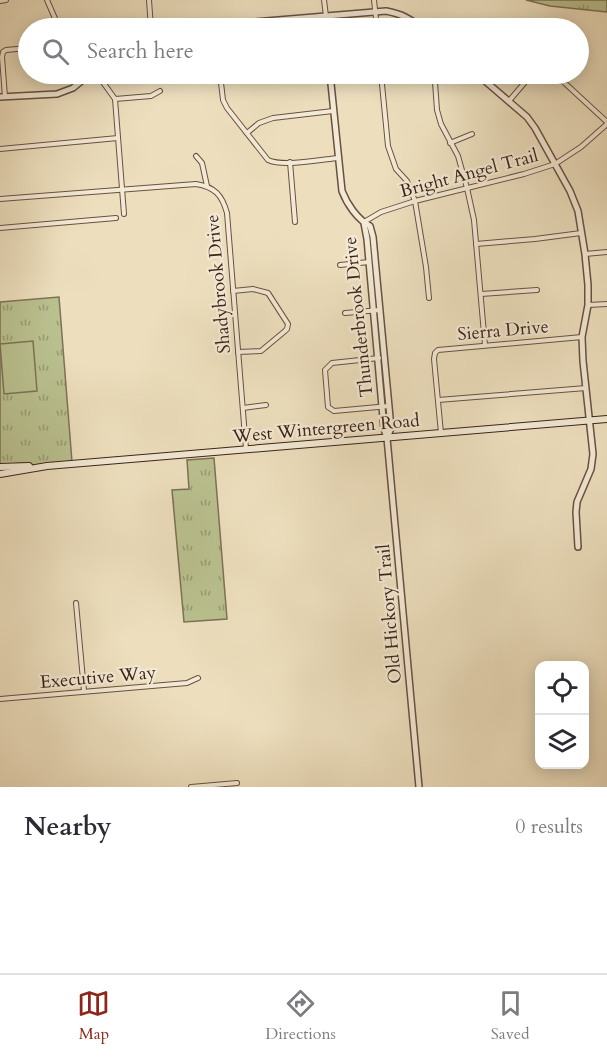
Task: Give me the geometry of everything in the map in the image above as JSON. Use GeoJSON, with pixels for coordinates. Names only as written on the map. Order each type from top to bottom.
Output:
{"type":"FeatureCollection","features":[{"type":"Feature","properties":{"kind":"main road","name":"West Wintergreen Road"},"geometry":{"type":"LineString","coordinates":[[0,471],[607,419]]}},
{"type":"Feature","properties":{"kind":"main road","name":"West Wintergreen Road"},"geometry":{"type":"LineString","coordinates":[[0,471],[47,466]]}},
{"type":"Feature","properties":{"kind":"street"},"geometry":{"type":"LineString","coordinates":[[0,1],[6,0]]}},
{"type":"Feature","properties":{"kind":"street"},"geometry":{"type":"LineString","coordinates":[[46,0],[55,18]]}},
{"type":"Feature","properties":{"kind":"street"},"geometry":{"type":"LineString","coordinates":[[149,0],[150,18]]}},
{"type":"Feature","properties":{"kind":"street"},"geometry":{"type":"LineString","coordinates":[[324,0],[326,17]]}},
{"type":"Feature","properties":{"kind":"street"},"geometry":{"type":"LineString","coordinates":[[374,0],[376,18]]}},
{"type":"Feature","properties":{"kind":"street"},"geometry":{"type":"LineString","coordinates":[[315,18],[386,11],[407,18]]}},
{"type":"Feature","properties":{"kind":"street"},"geometry":{"type":"LineString","coordinates":[[18,49],[3,52],[3,97],[57,94],[77,84]]}},
{"type":"Feature","properties":{"kind":"street"},"geometry":{"type":"LineString","coordinates":[[104,84],[115,99],[124,214]]}},
{"type":"Feature","properties":{"kind":"street"},"geometry":{"type":"LineString","coordinates":[[221,84],[223,100],[227,108],[268,160],[290,162],[337,158]]}},
{"type":"Feature","properties":{"kind":"street","name":"Thunderbrook Drive"},"geometry":{"type":"LineString","coordinates":[[331,84],[342,191],[347,203],[364,223],[370,226],[374,237],[378,358],[391,428],[387,438]]}},
{"type":"Feature","properties":{"kind":"street"},"geometry":{"type":"LineString","coordinates":[[382,84],[388,146],[396,169],[407,181],[415,201],[429,298]]}},
{"type":"Feature","properties":{"kind":"street"},"geometry":{"type":"LineString","coordinates":[[435,84],[437,111],[441,124],[458,156],[474,220],[485,345]]}},
{"type":"Feature","properties":{"kind":"street"},"geometry":{"type":"LineString","coordinates":[[489,84],[527,117],[535,128],[570,191],[578,211],[585,254],[588,305],[582,337],[592,454],[591,469],[577,502],[579,547]]}},
{"type":"Feature","properties":{"kind":"street"},"geometry":{"type":"LineString","coordinates":[[509,101],[523,84]]}},
{"type":"Feature","properties":{"kind":"street"},"geometry":{"type":"LineString","coordinates":[[566,84],[607,123]]}},
{"type":"Feature","properties":{"kind":"street"},"geometry":{"type":"LineString","coordinates":[[115,99],[151,96],[160,91]]}},
{"type":"Feature","properties":{"kind":"street"},"geometry":{"type":"LineString","coordinates":[[247,133],[259,123],[273,118],[333,111]]}},
{"type":"Feature","properties":{"kind":"street","name":"Bright Angel Trail"},"geometry":{"type":"LineString","coordinates":[[364,223],[381,212],[415,201],[555,164],[581,147],[607,123]]}},
{"type":"Feature","properties":{"kind":"street"},"geometry":{"type":"LineString","coordinates":[[450,143],[472,134]]}},
{"type":"Feature","properties":{"kind":"street"},"geometry":{"type":"LineString","coordinates":[[0,149],[118,138]]}},
{"type":"Feature","properties":{"kind":"street"},"geometry":{"type":"LineString","coordinates":[[0,199],[196,184],[207,186],[202,163],[196,156]]}},
{"type":"Feature","properties":{"kind":"street"},"geometry":{"type":"LineString","coordinates":[[290,162],[295,222]]}},
{"type":"Feature","properties":{"kind":"street","name":"Shadybrook Drive"},"geometry":{"type":"LineString","coordinates":[[207,186],[221,197],[227,213],[246,450]]}},
{"type":"Feature","properties":{"kind":"street"},"geometry":{"type":"LineString","coordinates":[[0,228],[116,219]]}},
{"type":"Feature","properties":{"kind":"street","name":"Thunderbrook Drive"},"geometry":{"type":"LineString","coordinates":[[364,223],[385,357],[386,407]]}},
{"type":"Feature","properties":{"kind":"street"},"geometry":{"type":"LineString","coordinates":[[476,244],[582,232]]}},
{"type":"Feature","properties":{"kind":"street"},"geometry":{"type":"LineString","coordinates":[[585,254],[607,252]]}},
{"type":"Feature","properties":{"kind":"street"},"geometry":{"type":"LineString","coordinates":[[339,265],[376,263]]}},
{"type":"Feature","properties":{"kind":"street"},"geometry":{"type":"LineString","coordinates":[[233,291],[253,289],[268,293],[288,324],[285,331],[261,351],[238,352]]}},
{"type":"Feature","properties":{"kind":"street"},"geometry":{"type":"LineString","coordinates":[[481,294],[537,290]]}},
{"type":"Feature","properties":{"kind":"street"},"geometry":{"type":"LineString","coordinates":[[588,305],[607,304]]}},
{"type":"Feature","properties":{"kind":"street"},"geometry":{"type":"LineString","coordinates":[[345,313],[377,310]]}},
{"type":"Feature","properties":{"kind":"street","name":"Sierra Drive"},"geometry":{"type":"LineString","coordinates":[[438,400],[434,359],[438,350],[582,337]]}},
{"type":"Feature","properties":{"kind":"street"},"geometry":{"type":"LineString","coordinates":[[385,357],[332,363],[325,370],[328,406],[334,411],[386,407]]}},
{"type":"Feature","properties":{"kind":"street"},"geometry":{"type":"LineString","coordinates":[[441,434],[438,400],[586,388]]}},
{"type":"Feature","properties":{"kind":"street"},"geometry":{"type":"LineString","coordinates":[[243,408],[266,405]]}},
{"type":"Feature","properties":{"kind":"street","name":"Old Hickory Trail"},"geometry":{"type":"LineString","coordinates":[[387,438],[419,787]]}},
{"type":"Feature","properties":{"kind":"street"},"geometry":{"type":"LineString","coordinates":[[76,603],[84,692]]}},
{"type":"Feature","properties":{"kind":"street","name":"Executive Way"},"geometry":{"type":"LineString","coordinates":[[0,699],[187,683],[198,678]]}},
{"type":"Feature","properties":{"kind":"street"},"geometry":{"type":"LineString","coordinates":[[191,787],[237,783]]}},
{"type":"Feature","properties":{"kind":"green space"},"geometry":{"type":"Polygon","coordinates":[[[526,0],[607,0],[607,12],[550,6],[526,0]]]}},
{"type":"Feature","properties":{"kind":"green space"},"geometry":{"type":"Polygon","coordinates":[[[59,297],[72,462],[25,466],[24,463],[0,465],[0,302],[59,297]]]}},
{"type":"Feature","properties":{"kind":"green space"},"geometry":{"type":"Polygon","coordinates":[[[33,341],[37,391],[4,394],[0,344],[33,341]]]}},
{"type":"Feature","properties":{"kind":"green space"},"geometry":{"type":"Polygon","coordinates":[[[214,458],[227,619],[184,622],[172,490],[189,489],[187,460],[214,458]]]}}]}
